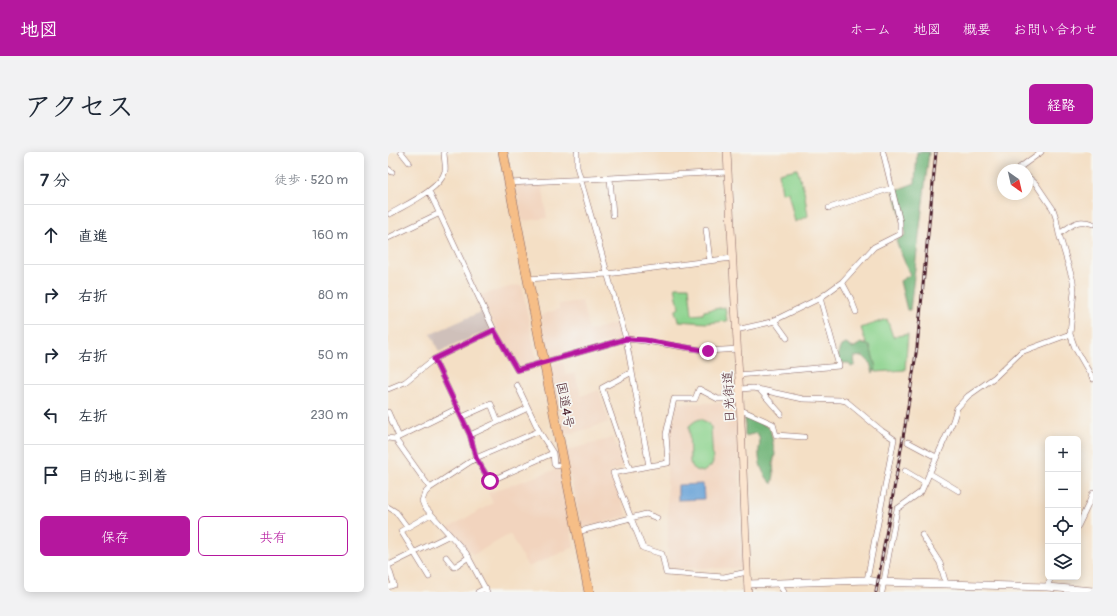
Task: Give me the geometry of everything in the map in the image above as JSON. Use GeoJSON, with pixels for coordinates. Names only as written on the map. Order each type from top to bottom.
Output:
{"type":"FeatureCollection","features":[{"type":"Feature","properties":{"kind":"highway","name":"国道4号"},"geometry":{"type":"LineString","coordinates":[[503,152],[589,592]]}},
{"type":"Feature","properties":{"kind":"main road","name":"日光街道"},"geometry":{"type":"LineString","coordinates":[[727,152],[740,389],[748,592]]}},
{"type":"Feature","properties":{"kind":"street"},"geometry":{"type":"LineString","coordinates":[[401,152],[409,162]]}},
{"type":"Feature","properties":{"kind":"street"},"geometry":{"type":"LineString","coordinates":[[390,214],[438,184],[445,172],[444,152]]}},
{"type":"Feature","properties":{"kind":"street"},"geometry":{"type":"LineString","coordinates":[[577,152],[577,167],[626,339],[649,466]]}},
{"type":"Feature","properties":{"kind":"street"},"geometry":{"type":"LineString","coordinates":[[736,330],[774,320],[820,298],[842,282],[874,247],[900,234],[900,222],[883,152]]}},
{"type":"Feature","properties":{"kind":"street"},"geometry":{"type":"LineString","coordinates":[[1024,164],[1041,152]]}},
{"type":"Feature","properties":{"kind":"street"},"geometry":{"type":"LineString","coordinates":[[509,183],[728,172]]}},
{"type":"Feature","properties":{"kind":"street"},"geometry":{"type":"LineString","coordinates":[[610,178],[613,215]]}},
{"type":"Feature","properties":{"kind":"street"},"geometry":{"type":"LineString","coordinates":[[1033,181],[1053,209],[1056,218],[1059,234],[1073,281],[1074,291],[1070,334],[1075,348],[1093,379]]}},
{"type":"Feature","properties":{"kind":"street"},"geometry":{"type":"LineString","coordinates":[[829,208],[892,188]]}},
{"type":"Feature","properties":{"kind":"street"},"geometry":{"type":"LineString","coordinates":[[429,191],[494,330],[517,370],[626,339],[645,340],[708,351],[738,350]]}},
{"type":"Feature","properties":{"kind":"street"},"geometry":{"type":"LineString","coordinates":[[388,238],[440,213]]}},
{"type":"Feature","properties":{"kind":"street"},"geometry":{"type":"LineString","coordinates":[[1059,234],[1078,221],[1093,224]]}},
{"type":"Feature","properties":{"kind":"street"},"geometry":{"type":"LineString","coordinates":[[706,229],[710,261]]}},
{"type":"Feature","properties":{"kind":"street"},"geometry":{"type":"LineString","coordinates":[[528,279],[607,274],[732,258]]}},
{"type":"Feature","properties":{"kind":"street"},"geometry":{"type":"LineString","coordinates":[[842,282],[856,312]]}},
{"type":"Feature","properties":{"kind":"street"},"geometry":{"type":"LineString","coordinates":[[738,374],[838,366],[820,298]]}},
{"type":"Feature","properties":{"kind":"street"},"geometry":{"type":"LineString","coordinates":[[774,320],[787,338]]}},
{"type":"Feature","properties":{"kind":"street"},"geometry":{"type":"LineString","coordinates":[[388,389],[405,382],[434,359],[494,330]]}},
{"type":"Feature","properties":{"kind":"street"},"geometry":{"type":"LineString","coordinates":[[882,592],[896,509],[922,492],[953,421],[957,408],[968,396],[995,377],[1022,352],[1070,334]]}},
{"type":"Feature","properties":{"kind":"street"},"geometry":{"type":"LineString","coordinates":[[434,359],[470,435],[476,458],[490,481],[553,453]]}},
{"type":"Feature","properties":{"kind":"street"},"geometry":{"type":"LineString","coordinates":[[630,470],[602,388],[632,372]]}},
{"type":"Feature","properties":{"kind":"street"},"geometry":{"type":"LineString","coordinates":[[518,385],[539,431],[553,453],[554,464],[556,466],[564,464]]}},
{"type":"Feature","properties":{"kind":"street"},"geometry":{"type":"LineString","coordinates":[[740,389],[753,388],[803,399],[846,401],[894,439],[867,580]]}},
{"type":"Feature","properties":{"kind":"street"},"geometry":{"type":"LineString","coordinates":[[740,398],[718,399],[699,389],[695,399],[674,399],[666,434],[668,463],[613,473],[643,548],[662,554],[666,573],[724,577],[747,572]]}},
{"type":"Feature","properties":{"kind":"street"},"geometry":{"type":"LineString","coordinates":[[760,390],[781,414]]}},
{"type":"Feature","properties":{"kind":"street"},"geometry":{"type":"LineString","coordinates":[[462,417],[491,404],[498,422]]}},
{"type":"Feature","properties":{"kind":"street"},"geometry":{"type":"LineString","coordinates":[[388,438],[397,438],[458,408]]}},
{"type":"Feature","properties":{"kind":"street"},"geometry":{"type":"LineString","coordinates":[[470,435],[528,408]]}},
{"type":"Feature","properties":{"kind":"street"},"geometry":{"type":"LineString","coordinates":[[741,410],[774,424],[776,435],[804,437]]}},
{"type":"Feature","properties":{"kind":"street"},"geometry":{"type":"LineString","coordinates":[[388,412],[397,438],[430,488]]}},
{"type":"Feature","properties":{"kind":"street"},"geometry":{"type":"LineString","coordinates":[[478,592],[487,590],[469,557],[424,506],[422,501],[430,488],[476,458],[539,431]]}},
{"type":"Feature","properties":{"kind":"street"},"geometry":{"type":"LineString","coordinates":[[908,442],[936,457]]}},
{"type":"Feature","properties":{"kind":"street"},"geometry":{"type":"LineString","coordinates":[[905,471],[925,483]]}},
{"type":"Feature","properties":{"kind":"street"},"geometry":{"type":"LineString","coordinates":[[929,473],[959,491]]}},
{"type":"Feature","properties":{"kind":"street"},"geometry":{"type":"LineString","coordinates":[[1081,520],[1093,493]]}},
{"type":"Feature","properties":{"kind":"street"},"geometry":{"type":"LineString","coordinates":[[388,507],[396,512],[407,527]]}},
{"type":"Feature","properties":{"kind":"street"},"geometry":{"type":"LineString","coordinates":[[429,577],[401,531],[431,514]]}},
{"type":"Feature","properties":{"kind":"street"},"geometry":{"type":"LineString","coordinates":[[577,532],[646,514],[657,518]]}},
{"type":"Feature","properties":{"kind":"street"},"geometry":{"type":"LineString","coordinates":[[388,587],[394,585],[388,564],[414,554],[450,535]]}},
{"type":"Feature","properties":{"kind":"street"},"geometry":{"type":"LineString","coordinates":[[922,535],[940,563],[946,584]]}},
{"type":"Feature","properties":{"kind":"street"},"geometry":{"type":"LineString","coordinates":[[446,557],[454,567],[469,557]]}},
{"type":"Feature","properties":{"kind":"street"},"geometry":{"type":"LineString","coordinates":[[748,584],[867,580],[1004,589],[1047,587],[1093,591]]}},
{"type":"Feature","properties":{"kind":"street"},"geometry":{"type":"LineString","coordinates":[[1047,587],[1050,580]]}},
{"type":"Feature","properties":{"kind":"street"},"geometry":{"type":"LineString","coordinates":[[778,583],[784,592]]}},
{"type":"Feature","properties":{"kind":"shaded area"},"geometry":{"type":"Polygon","coordinates":[[[542,183],[547,218],[522,221],[516,186],[517,184],[542,183]]]}},
{"type":"Feature","properties":{"kind":"shaded area"},"geometry":{"type":"Polygon","coordinates":[[[518,285],[522,286],[537,363],[517,370],[480,295],[518,285]]]}},
{"type":"Feature","properties":{"kind":"shaded area"},"geometry":{"type":"Polygon","coordinates":[[[582,301],[589,331],[617,323],[622,338],[547,360],[541,315],[559,309],[559,304],[582,301]]]}},
{"type":"Feature","properties":{"kind":"shaded area"},"geometry":{"type":"Polygon","coordinates":[[[485,310],[493,328],[439,352],[431,334],[485,310]]]}},
{"type":"Feature","properties":{"kind":"shaded area"},"geometry":{"type":"Polygon","coordinates":[[[563,362],[566,375],[575,373],[581,396],[599,390],[609,422],[564,436],[549,365],[563,362]]]}},
{"type":"Feature","properties":{"kind":"shaded area"},"geometry":{"type":"Polygon","coordinates":[[[678,403],[736,403],[743,568],[668,568],[667,467],[670,433],[678,403]]]}},
{"type":"Feature","properties":{"kind":"shaded area"},"geometry":{"type":"Polygon","coordinates":[[[613,438],[624,467],[610,472],[628,516],[583,528],[564,451],[613,438]]]}},
{"type":"Feature","properties":{"kind":"shaded area"},"geometry":{"type":"Polygon","coordinates":[[[560,468],[574,547],[528,567],[510,534],[473,555],[448,528],[493,503],[488,493],[560,468]]]}},
{"type":"Feature","properties":{"kind":"green space"},"geometry":{"type":"Polygon","coordinates":[[[917,152],[929,152],[910,310],[907,310],[900,281],[910,275],[896,241],[906,234],[894,191],[915,183],[917,152]]]}},
{"type":"Feature","properties":{"kind":"green space"},"geometry":{"type":"Polygon","coordinates":[[[797,169],[804,190],[808,216],[795,222],[788,192],[782,193],[779,173],[797,169]]]}},
{"type":"Feature","properties":{"kind":"green space"},"geometry":{"type":"Polygon","coordinates":[[[675,287],[689,287],[692,315],[703,314],[704,311],[725,307],[727,321],[707,323],[678,321],[675,311],[679,308],[675,287]]]}},
{"type":"Feature","properties":{"kind":"green space"},"geometry":{"type":"Polygon","coordinates":[[[887,319],[893,337],[908,334],[905,370],[876,372],[861,328],[887,319]]]}},
{"type":"Feature","properties":{"kind":"green space"},"geometry":{"type":"Polygon","coordinates":[[[861,343],[870,346],[876,368],[873,373],[870,363],[863,356],[854,357],[855,365],[851,367],[849,363],[840,362],[838,353],[841,346],[846,344],[853,348],[861,343]]]}},
{"type":"Feature","properties":{"kind":"green space"},"geometry":{"type":"Polygon","coordinates":[[[745,415],[770,428],[775,454],[772,484],[763,472],[760,464],[760,441],[757,433],[745,436],[745,415]]]}},
{"type":"Feature","properties":{"kind":"green space"},"geometry":{"type":"Polygon","coordinates":[[[700,419],[709,423],[711,427],[713,462],[711,466],[703,472],[695,470],[690,463],[689,426],[700,419]]]}},
{"type":"Feature","properties":{"kind":"water"},"geometry":{"type":"Polygon","coordinates":[[[703,484],[704,499],[678,500],[678,485],[703,484]]]}},
{"type":"Feature","properties":{"kind":"railway"},"geometry":{"type":"LineString","coordinates":[[876,592],[905,426],[917,347],[936,152]]}},
{"type":"Feature","properties":{"kind":"route"},"geometry":{"type":"LineString","coordinates":[[490,481],[476,458],[470,435],[434,359],[494,330],[517,370],[626,339],[645,340],[708,351]]}}]}
